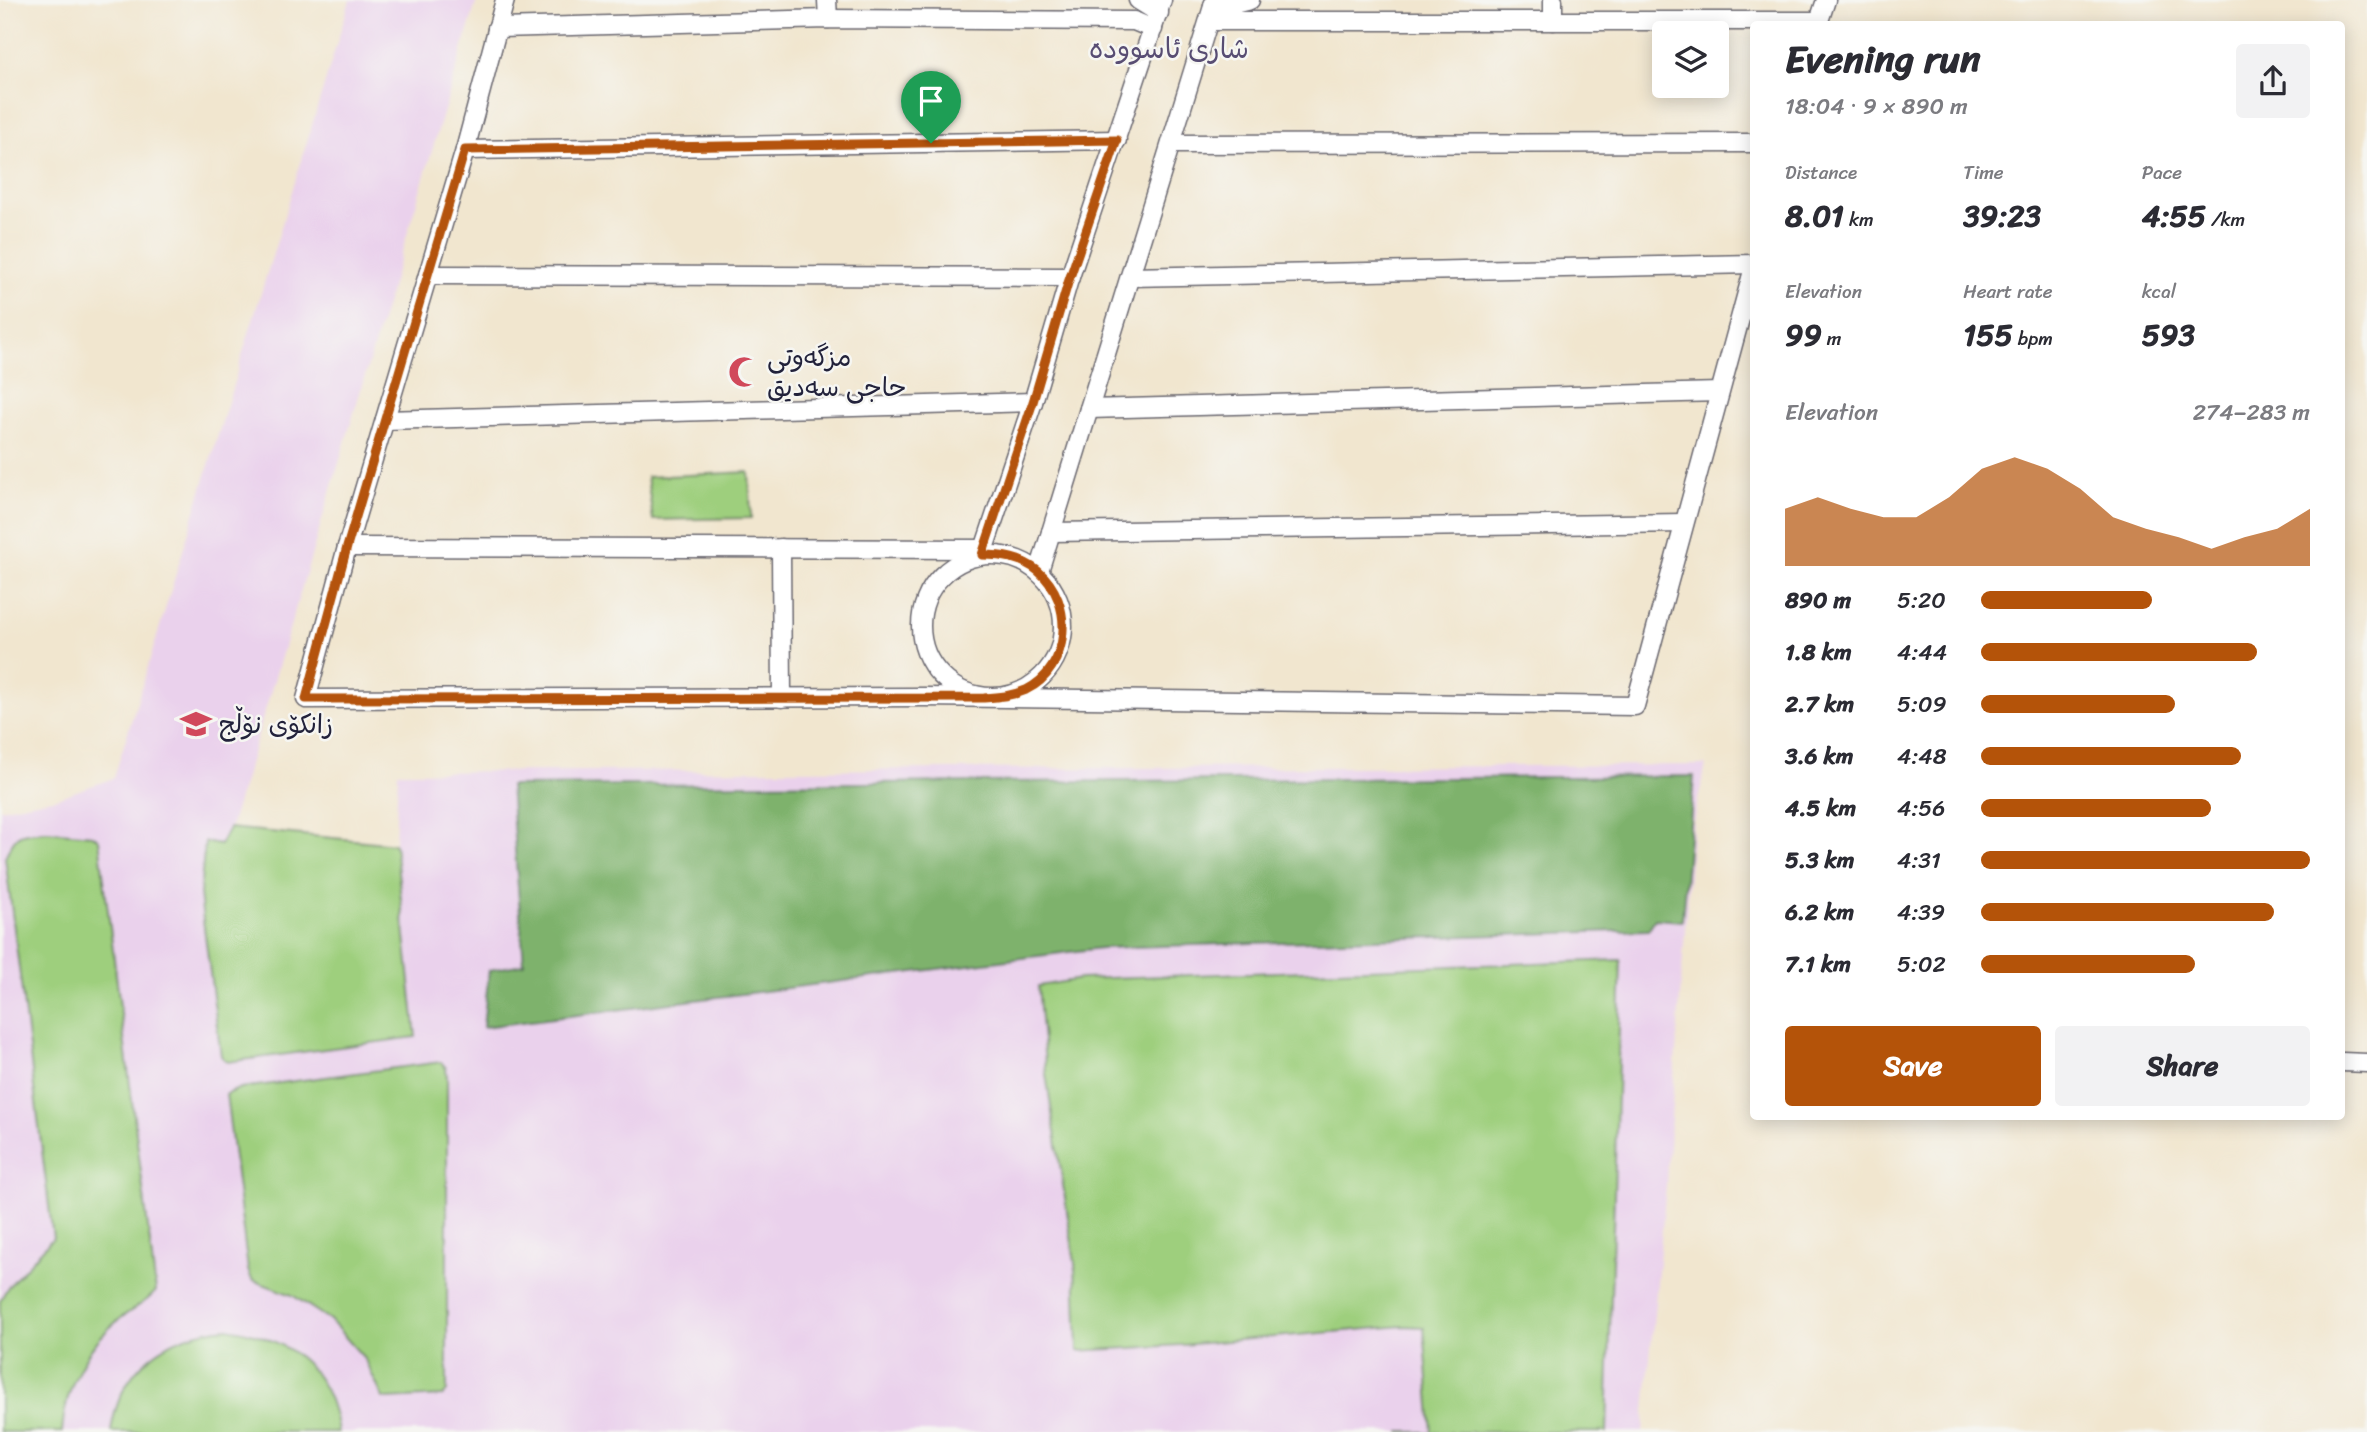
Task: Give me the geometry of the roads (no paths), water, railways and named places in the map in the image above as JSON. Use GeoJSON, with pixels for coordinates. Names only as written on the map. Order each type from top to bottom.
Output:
{"type":"FeatureCollection","features":[{"type":"Feature","properties":{"kind":"street"},"geometry":{"type":"LineString","coordinates":[[505,0],[465,150],[347,547],[306,699],[984,698],[1634,705],[1750,280]]}},
{"type":"Feature","properties":{"kind":"street"},"geometry":{"type":"LineString","coordinates":[[827,0],[828,19]]}},
{"type":"Feature","properties":{"kind":"street"},"geometry":{"type":"LineString","coordinates":[[1138,0],[1158,14]]}},
{"type":"Feature","properties":{"kind":"street"},"geometry":{"type":"LineString","coordinates":[[1212,9],[1250,0]]}},
{"type":"Feature","properties":{"kind":"street"},"geometry":{"type":"LineString","coordinates":[[1553,0],[1553,21]]}},
{"type":"Feature","properties":{"kind":"street"},"geometry":{"type":"LineString","coordinates":[[1819,21],[1826,0]]}},
{"type":"Feature","properties":{"kind":"street"},"geometry":{"type":"LineString","coordinates":[[1212,9],[1553,21],[1750,22]]}},
{"type":"Feature","properties":{"kind":"street"},"geometry":{"type":"LineString","coordinates":[[1039,572],[1212,9]]}},
{"type":"Feature","properties":{"kind":"street"},"geometry":{"type":"LineString","coordinates":[[497,28],[828,19],[1134,21],[1158,14]]}},
{"type":"Feature","properties":{"kind":"street"},"geometry":{"type":"LineString","coordinates":[[347,547],[781,548],[984,552],[1003,555],[1022,561],[1039,572],[1054,589],[1062,610],[1064,633],[1058,655],[1045,675],[1028,689],[1006,697],[984,698],[961,691],[943,678],[929,660],[922,638],[922,615],[928,593],[942,575],[961,562],[984,552],[1070,277],[1158,14]]}},
{"type":"Feature","properties":{"kind":"street"},"geometry":{"type":"LineString","coordinates":[[465,150],[1117,140]]}},
{"type":"Feature","properties":{"kind":"street"},"geometry":{"type":"LineString","coordinates":[[1171,144],[1750,143]]}},
{"type":"Feature","properties":{"kind":"street"},"geometry":{"type":"LineString","coordinates":[[1130,277],[1750,266]]}},
{"type":"Feature","properties":{"kind":"street"},"geometry":{"type":"LineString","coordinates":[[428,275],[1070,277]]}},
{"type":"Feature","properties":{"kind":"street"},"geometry":{"type":"LineString","coordinates":[[1089,409],[1719,392]]}},
{"type":"Feature","properties":{"kind":"street"},"geometry":{"type":"LineString","coordinates":[[385,420],[1033,402]]}},
{"type":"Feature","properties":{"kind":"street"},"geometry":{"type":"LineString","coordinates":[[1051,532],[1684,523]]}},
{"type":"Feature","properties":{"kind":"street"},"geometry":{"type":"LineString","coordinates":[[781,548],[782,698]]}},
{"type":"Feature","properties":{"kind":"street"},"geometry":{"type":"LineString","coordinates":[[2345,1062],[2367,1063]]}},
{"type":"Feature","properties":{"kind":"place","name":"مزگەوتی حاجی سەدیق"},"geometry":{"type":"Point","coordinates":[744,372]}},
{"type":"Feature","properties":{"kind":"place","name":"زانکۆی نۆڵج"},"geometry":{"type":"Point","coordinates":[196,724]}},
{"type":"Feature","properties":{"kind":"district","name":"شاری ئاسوودە"},"geometry":{"type":"Point","coordinates":[1169,48]}}]}
